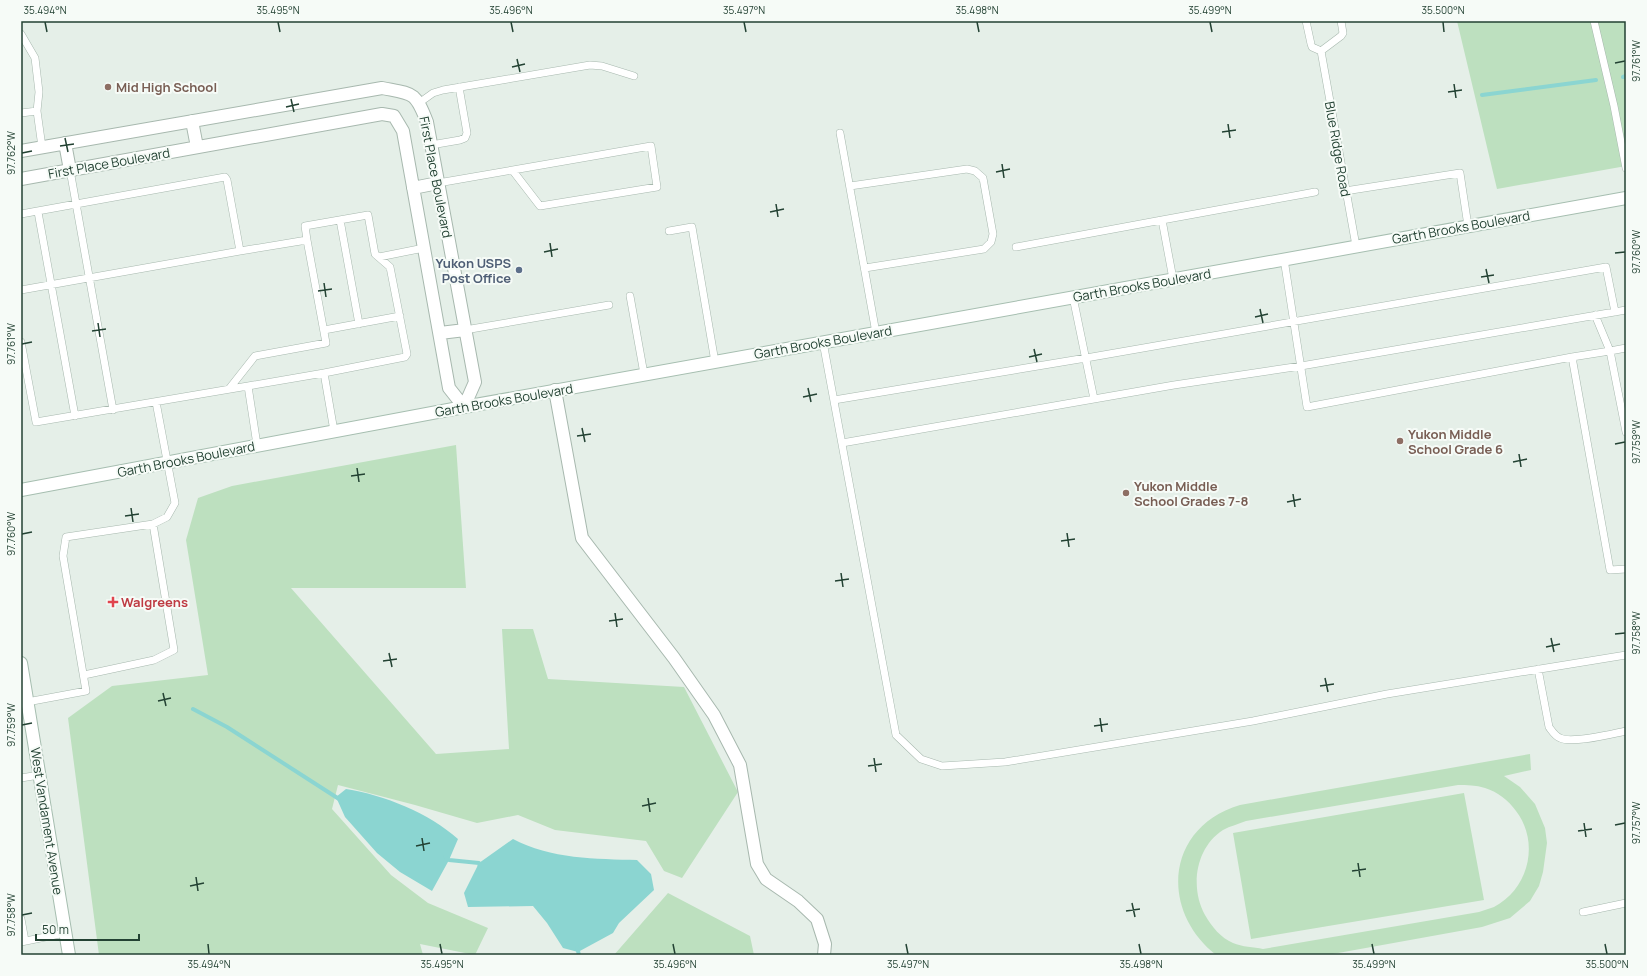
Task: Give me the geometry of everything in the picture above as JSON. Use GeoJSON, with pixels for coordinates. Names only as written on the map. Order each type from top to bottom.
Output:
{"type":"FeatureCollection","features":[{"type":"Feature","properties":{"kind":"street","name":"First Place Boulevard"},"geometry":{"type":"LineString","coordinates":[[21,151],[382,88],[410,93],[419,103],[427,122],[475,382],[464,407],[449,388],[403,131],[394,116],[382,114],[21,179]]}},
{"type":"Feature","properties":{"kind":"street"},"geometry":{"type":"LineString","coordinates":[[192,121],[196,147]]}},
{"type":"Feature","properties":{"kind":"street"},"geometry":{"type":"LineString","coordinates":[[65,143],[70,170]]}},
{"type":"Feature","properties":{"kind":"street"},"geometry":{"type":"LineString","coordinates":[[413,188],[438,183]]}},
{"type":"Feature","properties":{"kind":"street","name":"Garth Brooks Boulevard"},"geometry":{"type":"LineString","coordinates":[[21,490],[555,390],[1626,198]]}},
{"type":"Feature","properties":{"kind":"street"},"geometry":{"type":"LineString","coordinates":[[440,334],[465,330]]}},
{"type":"Feature","properties":{"kind":"street"},"geometry":{"type":"LineString","coordinates":[[555,390],[582,538],[674,658],[714,715],[740,765],[757,864],[766,879],[798,901],[817,919],[825,944],[824,955]]}},
{"type":"Feature","properties":{"kind":"street","name":"West Vandament Avenue"},"geometry":{"type":"LineString","coordinates":[[21,664],[69,955]]}},
{"type":"Feature","properties":{"kind":"lane"},"geometry":{"type":"LineString","coordinates":[[1306,21],[1312,47],[1321,51],[1341,36],[1343,33],[1341,21]]}},
{"type":"Feature","properties":{"kind":"lane"},"geometry":{"type":"LineString","coordinates":[[1594,21],[1614,106],[1626,168]]}},
{"type":"Feature","properties":{"kind":"lane"},"geometry":{"type":"LineString","coordinates":[[21,34],[36,58],[39,92],[38,111],[42,148]]}},
{"type":"Feature","properties":{"kind":"lane","name":"Blue Ridge Road"},"geometry":{"type":"LineString","coordinates":[[1321,51],[1356,246]]}},
{"type":"Feature","properties":{"kind":"lane"},"geometry":{"type":"LineString","coordinates":[[419,103],[433,93],[459,87],[590,65],[602,66],[634,76]]}},
{"type":"Feature","properties":{"kind":"lane"},"geometry":{"type":"LineString","coordinates":[[432,145],[465,138],[467,133],[459,87]]}},
{"type":"Feature","properties":{"kind":"lane"},"geometry":{"type":"LineString","coordinates":[[21,113],[38,111]]}},
{"type":"Feature","properties":{"kind":"lane"},"geometry":{"type":"LineString","coordinates":[[840,133],[876,333]]}},
{"type":"Feature","properties":{"kind":"lane"},"geometry":{"type":"LineString","coordinates":[[438,183],[651,146],[657,187],[540,206],[513,171]]}},
{"type":"Feature","properties":{"kind":"lane"},"geometry":{"type":"LineString","coordinates":[[850,186],[967,169],[975,171],[983,178],[992,227],[993,234],[991,242],[984,249],[864,268]]}},
{"type":"Feature","properties":{"kind":"lane"},"geometry":{"type":"LineString","coordinates":[[70,170],[113,410]]}},
{"type":"Feature","properties":{"kind":"lane"},"geometry":{"type":"LineString","coordinates":[[1345,191],[1460,173],[1468,226]]}},
{"type":"Feature","properties":{"kind":"lane"},"geometry":{"type":"LineString","coordinates":[[21,214],[225,177],[227,180],[240,251]]}},
{"type":"Feature","properties":{"kind":"lane"},"geometry":{"type":"LineString","coordinates":[[1016,247],[1315,192]]}},
{"type":"Feature","properties":{"kind":"lane"},"geometry":{"type":"LineString","coordinates":[[38,212],[76,416]]}},
{"type":"Feature","properties":{"kind":"lane"},"geometry":{"type":"LineString","coordinates":[[21,342],[36,422],[324,373],[407,356],[390,266],[375,254],[368,215],[305,226],[324,330],[325,344],[255,356],[229,389]]}},
{"type":"Feature","properties":{"kind":"lane"},"geometry":{"type":"LineString","coordinates":[[340,220],[358,324]]}},
{"type":"Feature","properties":{"kind":"lane"},"geometry":{"type":"LineString","coordinates":[[1162,220],[1173,279]]}},
{"type":"Feature","properties":{"kind":"lane"},"geometry":{"type":"LineString","coordinates":[[669,231],[692,227],[715,362]]}},
{"type":"Feature","properties":{"kind":"lane"},"geometry":{"type":"LineString","coordinates":[[21,290],[307,240]]}},
{"type":"Feature","properties":{"kind":"lane"},"geometry":{"type":"LineString","coordinates":[[379,257],[424,248]]}},
{"type":"Feature","properties":{"kind":"lane"},"geometry":{"type":"LineString","coordinates":[[1284,259],[1307,407],[1626,348]]}},
{"type":"Feature","properties":{"kind":"lane"},"geometry":{"type":"LineString","coordinates":[[834,400],[1086,358],[1606,267],[1615,312]]}},
{"type":"Feature","properties":{"kind":"lane"},"geometry":{"type":"LineString","coordinates":[[630,296],[644,374]]}},
{"type":"Feature","properties":{"kind":"lane"},"geometry":{"type":"LineString","coordinates":[[1073,297],[1094,399]]}},
{"type":"Feature","properties":{"kind":"lane"},"geometry":{"type":"LineString","coordinates":[[465,330],[609,305]]}},
{"type":"Feature","properties":{"kind":"lane"},"geometry":{"type":"LineString","coordinates":[[842,443],[1094,399],[1301,366],[1626,310]]}},
{"type":"Feature","properties":{"kind":"lane"},"geometry":{"type":"LineString","coordinates":[[1595,315],[1610,352],[1626,432]]}},
{"type":"Feature","properties":{"kind":"lane"},"geometry":{"type":"LineString","coordinates":[[324,330],[400,316]]}},
{"type":"Feature","properties":{"kind":"lane"},"geometry":{"type":"LineString","coordinates":[[823,342],[896,735],[921,760],[942,766],[1005,762],[1252,722],[1387,694],[1626,655]]}},
{"type":"Feature","properties":{"kind":"lane"},"geometry":{"type":"LineString","coordinates":[[1572,357],[1610,570],[1626,569]]}},
{"type":"Feature","properties":{"kind":"lane"},"geometry":{"type":"LineString","coordinates":[[324,373],[334,431]]}},
{"type":"Feature","properties":{"kind":"lane"},"geometry":{"type":"LineString","coordinates":[[248,386],[257,446]]}},
{"type":"Feature","properties":{"kind":"lane"},"geometry":{"type":"LineString","coordinates":[[27,702],[86,691],[63,556],[66,538],[153,524],[167,517],[175,503],[156,402]]}},
{"type":"Feature","properties":{"kind":"lane"},"geometry":{"type":"LineString","coordinates":[[84,675],[154,660],[174,650],[153,524]]}},
{"type":"Feature","properties":{"kind":"lane"},"geometry":{"type":"LineString","coordinates":[[1538,669],[1549,727],[1552,733],[1560,739],[1573,740],[1626,732]]}},
{"type":"Feature","properties":{"kind":"lane"},"geometry":{"type":"LineString","coordinates":[[21,778],[39,775]]}},
{"type":"Feature","properties":{"kind":"lane"},"geometry":{"type":"LineString","coordinates":[[1583,912],[1626,904]]}},
{"type":"Feature","properties":{"kind":"lane"},"geometry":{"type":"LineString","coordinates":[[21,919],[23,941],[65,934]]}},
{"type":"Feature","properties":{"kind":"green space"},"geometry":{"type":"Polygon","coordinates":[[[1457,21],[1626,21],[1626,166],[1497,189],[1457,21]]]}},
{"type":"Feature","properties":{"kind":"green space"},"geometry":{"type":"Polygon","coordinates":[[[456,445],[466,588],[291,588],[436,754],[509,749],[502,629],[533,629],[548,679],[684,687],[738,792],[682,878],[664,871],[646,841],[555,830],[518,815],[477,823],[338,785],[332,809],[391,875],[428,903],[488,928],[475,955],[420,944],[423,955],[99,955],[68,718],[112,686],[208,675],[186,540],[198,498],[232,486],[456,445]]]}},
{"type":"Feature","properties":{"kind":"green space"},"geometry":{"type":"Polygon","coordinates":[[[1530,754],[1531,770],[1504,776],[1520,787],[1535,804],[1545,828],[1547,843],[1543,872],[1539,886],[1530,901],[1510,918],[1482,927],[1327,955],[1216,955],[1198,937],[1185,916],[1179,894],[1179,871],[1185,850],[1197,831],[1215,816],[1240,805],[1530,754]],[[1458,785],[1246,821],[1223,830],[1206,847],[1198,869],[1198,893],[1200,904],[1205,915],[1217,932],[1229,941],[1240,945],[1263,949],[1479,912],[1494,907],[1506,899],[1516,889],[1523,877],[1529,850],[1528,837],[1523,823],[1516,811],[1510,803],[1502,797],[1482,787],[1458,785]]]}},
{"type":"Feature","properties":{"kind":"green space"},"geometry":{"type":"Polygon","coordinates":[[[1464,793],[1484,900],[1251,939],[1233,833],[1464,793]]]}},
{"type":"Feature","properties":{"kind":"green space"},"geometry":{"type":"Polygon","coordinates":[[[668,893],[750,936],[754,955],[614,955],[668,893]]]}},
{"type":"Feature","properties":{"kind":"water"},"geometry":{"type":"Polygon","coordinates":[[[346,789],[375,796],[405,806],[434,821],[458,839],[449,860],[432,891],[400,872],[377,853],[345,817],[336,797],[346,789]]]}},
{"type":"Feature","properties":{"kind":"water"},"geometry":{"type":"Polygon","coordinates":[[[513,839],[542,851],[574,857],[637,860],[651,874],[654,890],[619,923],[613,933],[578,952],[563,948],[547,923],[533,906],[468,907],[464,893],[479,863],[513,839]]]}},
{"type":"Feature","properties":{"kind":"waterway"},"geometry":{"type":"LineString","coordinates":[[1482,95],[1596,80]]}},
{"type":"Feature","properties":{"kind":"waterway"},"geometry":{"type":"LineString","coordinates":[[193,709],[227,727],[339,799]]}},
{"type":"Feature","properties":{"kind":"waterway"},"geometry":{"type":"LineString","coordinates":[[445,857],[449,860],[479,863],[480,867]]}},
{"type":"Feature","properties":{"kind":"waterway"},"geometry":{"type":"LineString","coordinates":[[577,947],[579,955]]}},
{"type":"Feature","properties":{"kind":"place","name":"Mid High School"},"geometry":{"type":"Point","coordinates":[108,87]}},
{"type":"Feature","properties":{"kind":"place","name":"Yukon USPS Post Office"},"geometry":{"type":"Point","coordinates":[519,270]}},
{"type":"Feature","properties":{"kind":"place","name":"Yukon Middle School Grade 6"},"geometry":{"type":"Point","coordinates":[1400,441]}},
{"type":"Feature","properties":{"kind":"place","name":"Yukon Middle School Grades 7-8"},"geometry":{"type":"Point","coordinates":[1126,493]}},
{"type":"Feature","properties":{"kind":"place","name":"Walgreens"},"geometry":{"type":"Point","coordinates":[113,602]}}]}
